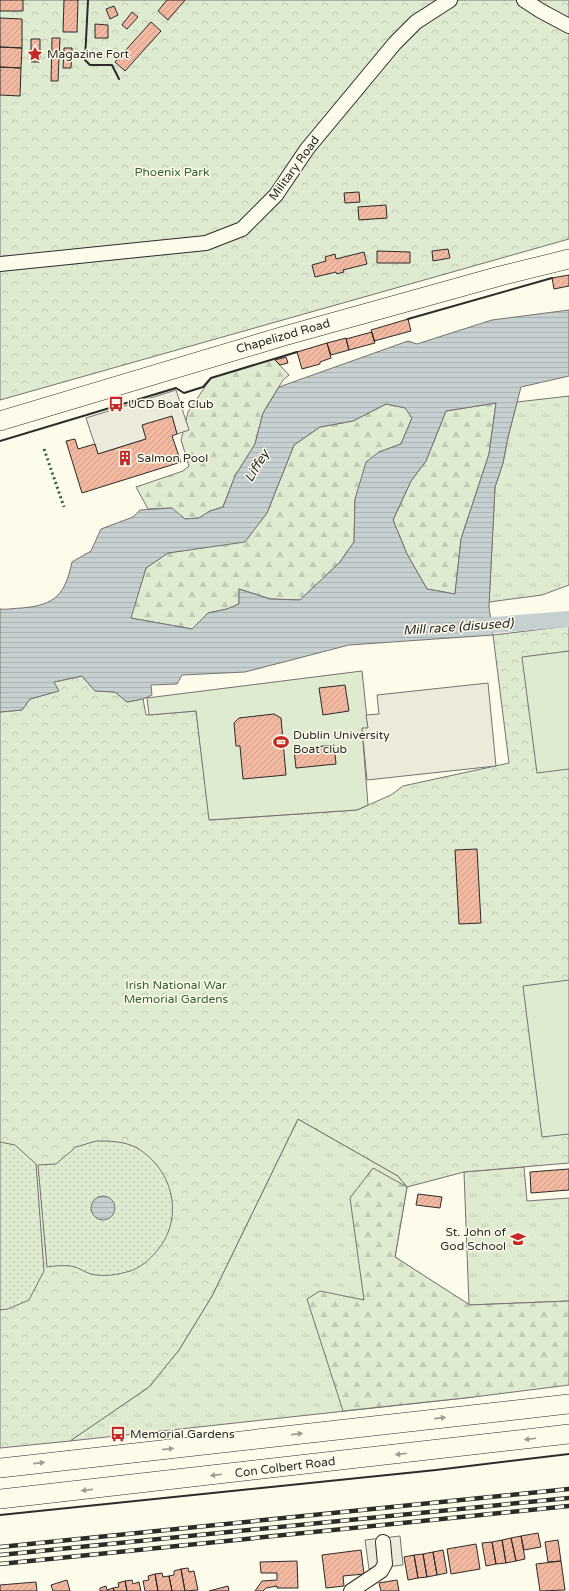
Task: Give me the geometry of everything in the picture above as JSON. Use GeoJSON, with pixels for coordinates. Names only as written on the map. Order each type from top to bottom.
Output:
{"type":"FeatureCollection","features":[{"type":"Feature","properties":{"kind":"main road","name":"Chapelizod Road"},"geometry":{"type":"LineString","coordinates":[[0,421],[284,336],[500,276],[569,259]]}},
{"type":"Feature","properties":{"kind":"main road"},"geometry":{"type":"LineString","coordinates":[[0,1468],[569,1404]]}},
{"type":"Feature","properties":{"kind":"main road","name":"Con Colbert Road"},"geometry":{"type":"LineString","coordinates":[[0,1499],[569,1434]]}},
{"type":"Feature","properties":{"kind":"street","name":"Military Road"},"geometry":{"type":"LineString","coordinates":[[0,264],[206,243],[242,229],[276,195],[307,149],[395,43],[416,22],[450,0]]}},
{"type":"Feature","properties":{"kind":"street"},"geometry":{"type":"LineString","coordinates":[[524,0],[569,26]]}},
{"type":"Feature","properties":{"kind":"street"},"geometry":{"type":"LineString","coordinates":[[351,1591],[381,1571],[386,1564],[383,1542]]}},
{"type":"Feature","properties":{"kind":"green space","name":"Phoenix Park"},"geometry":{"type":"Polygon","coordinates":[[[0,0],[569,0],[569,239],[0,400],[0,0]]]}},
{"type":"Feature","properties":{"kind":"green space"},"geometry":{"type":"Polygon","coordinates":[[[274,359],[289,375],[283,380],[263,413],[255,444],[235,476],[223,507],[210,511],[199,518],[185,519],[171,508],[148,509],[136,487],[183,471],[189,466],[181,440],[188,412],[211,378],[274,359]]]}},
{"type":"Feature","properties":{"kind":"green space"},"geometry":{"type":"Polygon","coordinates":[[[569,396],[569,585],[542,595],[489,602],[495,487],[503,463],[517,402],[569,396]]]}},
{"type":"Feature","properties":{"kind":"green space"},"geometry":{"type":"Polygon","coordinates":[[[496,403],[489,454],[461,539],[455,594],[427,589],[407,554],[393,520],[411,481],[426,461],[446,411],[496,403]]]}},
{"type":"Feature","properties":{"kind":"green space"},"geometry":{"type":"Polygon","coordinates":[[[386,404],[406,408],[412,418],[401,444],[379,452],[355,499],[354,542],[340,562],[300,600],[271,599],[239,589],[239,604],[227,609],[208,613],[192,629],[130,618],[146,568],[168,553],[245,541],[267,513],[294,445],[320,427],[353,421],[386,404]]]}},
{"type":"Feature","properties":{"kind":"green space","name":"Irish National War Memorial Gardens"},"geometry":{"type":"Polygon","coordinates":[[[569,626],[569,1163],[464,1172],[407,1187],[398,1176],[298,1119],[212,1296],[179,1350],[149,1387],[70,1441],[0,1448],[0,712],[22,710],[30,699],[58,691],[54,682],[82,676],[95,691],[115,692],[127,702],[143,699],[146,715],[196,711],[210,820],[357,810],[391,795],[403,786],[509,763],[493,635],[569,626]]]}},
{"type":"Feature","properties":{"kind":"green space"},"geometry":{"type":"Polygon","coordinates":[[[569,651],[569,769],[537,773],[522,657],[569,651]]]}},
{"type":"Feature","properties":{"kind":"green space","name":"Dublin University Boat club"},"geometry":{"type":"Polygon","coordinates":[[[362,671],[368,728],[362,729],[368,805],[357,810],[209,820],[196,711],[149,715],[147,698],[362,671]]]}},
{"type":"Feature","properties":{"kind":"green space"},"geometry":{"type":"Polygon","coordinates":[[[569,980],[569,1134],[542,1137],[523,986],[569,980]]]}},
{"type":"Feature","properties":{"kind":"green space"},"geometry":{"type":"Polygon","coordinates":[[[298,1119],[398,1176],[407,1187],[395,1257],[469,1305],[464,1172],[524,1167],[527,1201],[569,1198],[569,1301],[470,1305],[474,1397],[70,1441],[149,1387],[179,1350],[212,1296],[298,1119]]]}},
{"type":"Feature","properties":{"kind":"green space"},"geometry":{"type":"Polygon","coordinates":[[[96,1141],[117,1142],[137,1148],[150,1157],[160,1169],[167,1182],[171,1196],[172,1210],[170,1225],[165,1239],[156,1252],[144,1263],[134,1270],[120,1274],[91,1274],[71,1266],[47,1267],[38,1165],[56,1164],[76,1147],[96,1141]]]}},
{"type":"Feature","properties":{"kind":"green space"},"geometry":{"type":"Polygon","coordinates":[[[0,1142],[15,1145],[36,1164],[44,1271],[29,1300],[8,1309],[0,1310],[0,1142]]]}},
{"type":"Feature","properties":{"kind":"green space"},"geometry":{"type":"Polygon","coordinates":[[[373,1168],[407,1187],[395,1257],[470,1305],[569,1301],[569,1385],[343,1411],[307,1299],[320,1291],[364,1300],[350,1198],[373,1168]]]}},
{"type":"Feature","properties":{"kind":"shaded area"},"geometry":{"type":"Polygon","coordinates":[[[176,390],[189,430],[177,434],[172,417],[146,439],[98,454],[86,418],[176,390]]]}},
{"type":"Feature","properties":{"kind":"shaded area"},"geometry":{"type":"Polygon","coordinates":[[[488,683],[496,766],[367,780],[362,728],[368,728],[366,715],[379,714],[377,695],[488,683]]]}},
{"type":"Feature","properties":{"kind":"shaded area"},"geometry":{"type":"Polygon","coordinates":[[[400,1536],[403,1565],[369,1569],[365,1540],[400,1536]]]}},
{"type":"Feature","properties":{"kind":"water","name":"Liffey"},"geometry":{"type":"Polygon","coordinates":[[[569,310],[569,376],[521,387],[503,463],[495,487],[489,607],[493,635],[349,645],[245,672],[182,675],[177,684],[151,685],[152,695],[143,699],[127,702],[115,692],[95,691],[82,676],[54,682],[59,691],[30,699],[22,710],[0,712],[0,609],[22,608],[51,601],[62,590],[72,562],[91,551],[101,529],[133,517],[140,510],[172,508],[185,519],[199,518],[210,511],[223,507],[235,476],[255,444],[263,413],[279,387],[408,341],[417,344],[492,320],[569,310]],[[496,403],[446,411],[426,461],[411,481],[393,520],[407,554],[427,589],[455,594],[461,539],[489,454],[496,403]],[[386,404],[353,421],[320,427],[294,445],[267,513],[245,542],[168,553],[146,568],[131,618],[192,629],[208,613],[227,609],[239,604],[239,589],[270,599],[300,600],[340,562],[354,542],[355,499],[366,462],[379,452],[401,444],[412,418],[405,408],[386,404]]]}},
{"type":"Feature","properties":{"kind":"water"},"geometry":{"type":"Polygon","coordinates":[[[103,1196],[108,1197],[114,1203],[114,1213],[108,1219],[103,1220],[98,1219],[92,1213],[91,1208],[92,1203],[98,1197],[103,1196]]]}},
{"type":"Feature","properties":{"kind":"building"},"geometry":{"type":"Polygon","coordinates":[[[0,0],[23,0],[23,11],[0,11],[0,0]]]}},
{"type":"Feature","properties":{"kind":"building"},"geometry":{"type":"Polygon","coordinates":[[[64,0],[78,0],[77,32],[63,32],[64,0]]]}},
{"type":"Feature","properties":{"kind":"building"},"geometry":{"type":"Polygon","coordinates":[[[167,0],[185,0],[168,20],[158,11],[167,0]]]}},
{"type":"Feature","properties":{"kind":"building"},"geometry":{"type":"Polygon","coordinates":[[[114,6],[118,15],[110,19],[106,9],[114,6]]]}},
{"type":"Feature","properties":{"kind":"building"},"geometry":{"type":"Polygon","coordinates":[[[132,12],[138,17],[127,29],[122,25],[132,12]]]}},
{"type":"Feature","properties":{"kind":"building"},"geometry":{"type":"Polygon","coordinates":[[[0,18],[22,19],[22,48],[0,47],[0,18]]]}},
{"type":"Feature","properties":{"kind":"building"},"geometry":{"type":"Polygon","coordinates":[[[151,22],[161,31],[125,71],[115,62],[151,22]]]}},
{"type":"Feature","properties":{"kind":"building"},"geometry":{"type":"Polygon","coordinates":[[[95,24],[108,25],[108,38],[95,38],[95,24]]]}},
{"type":"Feature","properties":{"kind":"building"},"geometry":{"type":"Polygon","coordinates":[[[52,38],[60,38],[58,81],[51,81],[52,38]]]}},
{"type":"Feature","properties":{"kind":"building"},"geometry":{"type":"Polygon","coordinates":[[[31,39],[40,39],[40,62],[31,62],[31,39]]]}},
{"type":"Feature","properties":{"kind":"building"},"geometry":{"type":"Polygon","coordinates":[[[0,47],[22,48],[21,68],[0,67],[0,47]]]}},
{"type":"Feature","properties":{"kind":"building"},"geometry":{"type":"Polygon","coordinates":[[[64,48],[72,48],[71,68],[63,68],[64,48]]]}},
{"type":"Feature","properties":{"kind":"building"},"geometry":{"type":"Polygon","coordinates":[[[0,67],[21,68],[20,96],[0,95],[0,67]]]}},
{"type":"Feature","properties":{"kind":"building"},"geometry":{"type":"Polygon","coordinates":[[[359,192],[360,202],[345,203],[344,193],[359,192]]]}},
{"type":"Feature","properties":{"kind":"building"},"geometry":{"type":"Polygon","coordinates":[[[386,205],[387,218],[359,220],[358,207],[386,205]]]}},
{"type":"Feature","properties":{"kind":"building"},"geometry":{"type":"Polygon","coordinates":[[[448,249],[450,258],[433,261],[432,251],[448,249]]]}},
{"type":"Feature","properties":{"kind":"building"},"geometry":{"type":"Polygon","coordinates":[[[377,251],[410,252],[410,263],[377,263],[377,251]]]}},
{"type":"Feature","properties":{"kind":"building"},"geometry":{"type":"Polygon","coordinates":[[[364,252],[367,264],[343,270],[344,272],[337,274],[336,272],[315,277],[312,265],[326,261],[325,257],[335,254],[336,259],[364,252]]]}},
{"type":"Feature","properties":{"kind":"building"},"geometry":{"type":"Polygon","coordinates":[[[569,275],[569,286],[554,289],[552,278],[569,275]]]}},
{"type":"Feature","properties":{"kind":"building"},"geometry":{"type":"Polygon","coordinates":[[[408,319],[411,331],[374,341],[371,330],[408,319]]]}},
{"type":"Feature","properties":{"kind":"building"},"geometry":{"type":"Polygon","coordinates":[[[372,332],[375,343],[349,350],[346,339],[372,332]]]}},
{"type":"Feature","properties":{"kind":"building"},"geometry":{"type":"Polygon","coordinates":[[[346,338],[349,350],[331,355],[327,343],[346,338]]]}},
{"type":"Feature","properties":{"kind":"building"},"geometry":{"type":"Polygon","coordinates":[[[327,343],[331,358],[320,362],[320,364],[302,369],[297,352],[327,343]]]}},
{"type":"Feature","properties":{"kind":"building"},"geometry":{"type":"Polygon","coordinates":[[[286,357],[288,363],[280,365],[275,360],[286,357]]]}},
{"type":"Feature","properties":{"kind":"building","name":"Salmon Pool"},"geometry":{"type":"Polygon","coordinates":[[[172,416],[177,434],[172,436],[181,462],[82,493],[66,441],[75,439],[78,449],[95,444],[98,454],[146,439],[142,425],[172,416]]]}},
{"type":"Feature","properties":{"kind":"building"},"geometry":{"type":"Polygon","coordinates":[[[345,685],[349,711],[323,715],[319,688],[345,685]]]}},
{"type":"Feature","properties":{"kind":"building"},"geometry":{"type":"Polygon","coordinates":[[[274,714],[281,718],[286,775],[243,779],[240,746],[236,746],[234,723],[239,718],[274,714]]]}},
{"type":"Feature","properties":{"kind":"building"},"geometry":{"type":"Polygon","coordinates":[[[334,745],[336,764],[296,768],[294,749],[334,745]]]}},
{"type":"Feature","properties":{"kind":"building"},"geometry":{"type":"Polygon","coordinates":[[[477,849],[481,923],[459,924],[455,850],[477,849]]]}},
{"type":"Feature","properties":{"kind":"building"},"geometry":{"type":"Polygon","coordinates":[[[569,1169],[569,1190],[531,1193],[530,1172],[569,1169]]]}},
{"type":"Feature","properties":{"kind":"building"},"geometry":{"type":"Polygon","coordinates":[[[418,1194],[442,1197],[440,1208],[416,1205],[418,1194]]]}},
{"type":"Feature","properties":{"kind":"building"},"geometry":{"type":"Polygon","coordinates":[[[538,1533],[541,1547],[524,1550],[521,1536],[538,1533]]]}},
{"type":"Feature","properties":{"kind":"building"},"geometry":{"type":"Polygon","coordinates":[[[521,1536],[525,1559],[516,1561],[511,1538],[521,1536]]]}},
{"type":"Feature","properties":{"kind":"building"},"geometry":{"type":"Polygon","coordinates":[[[511,1538],[516,1561],[506,1563],[502,1540],[511,1538]]]}},
{"type":"Feature","properties":{"kind":"building"},"geometry":{"type":"Polygon","coordinates":[[[502,1540],[506,1563],[496,1564],[492,1542],[502,1540]]]}},
{"type":"Feature","properties":{"kind":"building"},"geometry":{"type":"Polygon","coordinates":[[[558,1540],[561,1561],[548,1562],[545,1542],[558,1540]]]}},
{"type":"Feature","properties":{"kind":"building"},"geometry":{"type":"Polygon","coordinates":[[[492,1542],[496,1564],[486,1566],[482,1543],[492,1542]]]}},
{"type":"Feature","properties":{"kind":"building"},"geometry":{"type":"Polygon","coordinates":[[[476,1544],[480,1569],[451,1574],[447,1549],[476,1544]]]}},
{"type":"Feature","properties":{"kind":"building"},"geometry":{"type":"Polygon","coordinates":[[[361,1550],[364,1574],[343,1576],[344,1586],[326,1588],[322,1555],[361,1550]]]}},
{"type":"Feature","properties":{"kind":"building"},"geometry":{"type":"Polygon","coordinates":[[[443,1550],[447,1573],[437,1575],[433,1552],[443,1550]]]}},
{"type":"Feature","properties":{"kind":"building"},"geometry":{"type":"Polygon","coordinates":[[[433,1552],[437,1575],[427,1577],[423,1554],[433,1552]]]}},
{"type":"Feature","properties":{"kind":"building"},"geometry":{"type":"Polygon","coordinates":[[[423,1554],[427,1577],[418,1578],[414,1555],[423,1554]]]}},
{"type":"Feature","properties":{"kind":"building"},"geometry":{"type":"Polygon","coordinates":[[[414,1555],[418,1578],[408,1580],[404,1557],[414,1555]]]}},
{"type":"Feature","properties":{"kind":"building"},"geometry":{"type":"Polygon","coordinates":[[[297,1561],[298,1588],[277,1588],[277,1586],[266,1588],[263,1591],[255,1591],[262,1581],[277,1580],[277,1573],[261,1573],[260,1562],[297,1561]]]}},
{"type":"Feature","properties":{"kind":"building"},"geometry":{"type":"Polygon","coordinates":[[[561,1561],[565,1590],[540,1591],[536,1564],[561,1561]]]}},
{"type":"Feature","properties":{"kind":"building"},"geometry":{"type":"Polygon","coordinates":[[[188,1568],[189,1572],[194,1571],[198,1590],[185,1591],[181,1569],[188,1568]]]}},
{"type":"Feature","properties":{"kind":"building"},"geometry":{"type":"Polygon","coordinates":[[[181,1569],[185,1591],[172,1591],[169,1576],[174,1575],[174,1571],[181,1569]]]}},
{"type":"Feature","properties":{"kind":"building"},"geometry":{"type":"Polygon","coordinates":[[[162,1573],[163,1577],[169,1576],[172,1591],[158,1591],[155,1574],[162,1573]]]}},
{"type":"Feature","properties":{"kind":"building"},"geometry":{"type":"Polygon","coordinates":[[[155,1574],[158,1591],[145,1591],[143,1581],[149,1580],[148,1576],[155,1574]]]}},
{"type":"Feature","properties":{"kind":"building"},"geometry":{"type":"Polygon","coordinates":[[[67,1580],[70,1591],[53,1591],[51,1585],[67,1580]]]}},
{"type":"Feature","properties":{"kind":"building"},"geometry":{"type":"Polygon","coordinates":[[[132,1580],[133,1584],[139,1582],[141,1591],[127,1591],[125,1581],[132,1580]]]}},
{"type":"Feature","properties":{"kind":"building"},"geometry":{"type":"Polygon","coordinates":[[[397,1580],[399,1591],[381,1591],[379,1583],[397,1580]]]}},
{"type":"Feature","properties":{"kind":"building"},"geometry":{"type":"Polygon","coordinates":[[[125,1581],[127,1591],[114,1591],[113,1588],[119,1587],[118,1583],[125,1581]]]}},
{"type":"Feature","properties":{"kind":"building"},"geometry":{"type":"Polygon","coordinates":[[[36,1582],[37,1591],[0,1591],[0,1585],[36,1582]]]}},
{"type":"Feature","properties":{"kind":"building"},"geometry":{"type":"Polygon","coordinates":[[[106,1586],[107,1590],[113,1588],[114,1591],[100,1591],[100,1588],[106,1586]]]}},
{"type":"Feature","properties":{"kind":"building"},"geometry":{"type":"Polygon","coordinates":[[[228,1586],[229,1591],[209,1591],[228,1586]]]}},
{"type":"Feature","properties":{"kind":"waterway","name":"Mill race (disused)"},"geometry":{"type":"LineString","coordinates":[[469,627],[569,619]]}},
{"type":"Feature","properties":{"kind":"railway"},"geometry":{"type":"LineString","coordinates":[[0,1547],[569,1489]]}},
{"type":"Feature","properties":{"kind":"railway"},"geometry":{"type":"LineString","coordinates":[[0,1555],[569,1498]]}},
{"type":"Feature","properties":{"kind":"railway"},"geometry":{"type":"LineString","coordinates":[[0,1564],[569,1506]]}},
{"type":"Feature","properties":{"kind":"hedge"},"geometry":{"type":"LineString","coordinates":[[44,449],[64,507]]}},
{"type":"Feature","properties":{"kind":"wall"},"geometry":{"type":"LineString","coordinates":[[88,0],[85,60],[90,65],[112,65],[119,79]]}},
{"type":"Feature","properties":{"kind":"wall"},"geometry":{"type":"LineString","coordinates":[[408,319],[552,278]]}},
{"type":"Feature","properties":{"kind":"wall"},"geometry":{"type":"LineString","coordinates":[[0,441],[176,388],[184,393],[203,387],[211,378],[297,352]]}},
{"type":"Feature","properties":{"kind":"wall"},"geometry":{"type":"LineString","coordinates":[[0,1515],[436,1470],[569,1454]]}},
{"type":"Feature","properties":{"kind":"place","name":"Magazine Fort"},"geometry":{"type":"Point","coordinates":[35,54]}},
{"type":"Feature","properties":{"kind":"place","name":"UCD Boat Club"},"geometry":{"type":"Point","coordinates":[116,404]}},
{"type":"Feature","properties":{"kind":"place","name":"Salmon Pool"},"geometry":{"type":"Point","coordinates":[125,458]}},
{"type":"Feature","properties":{"kind":"place","name":"Dublin University Boat club"},"geometry":{"type":"Point","coordinates":[281,742]}},
{"type":"Feature","properties":{"kind":"place","name":"St. John of God School"},"geometry":{"type":"Point","coordinates":[518,1239]}},
{"type":"Feature","properties":{"kind":"place","name":"Memorial Gardens"},"geometry":{"type":"Point","coordinates":[118,1434]}}]}
